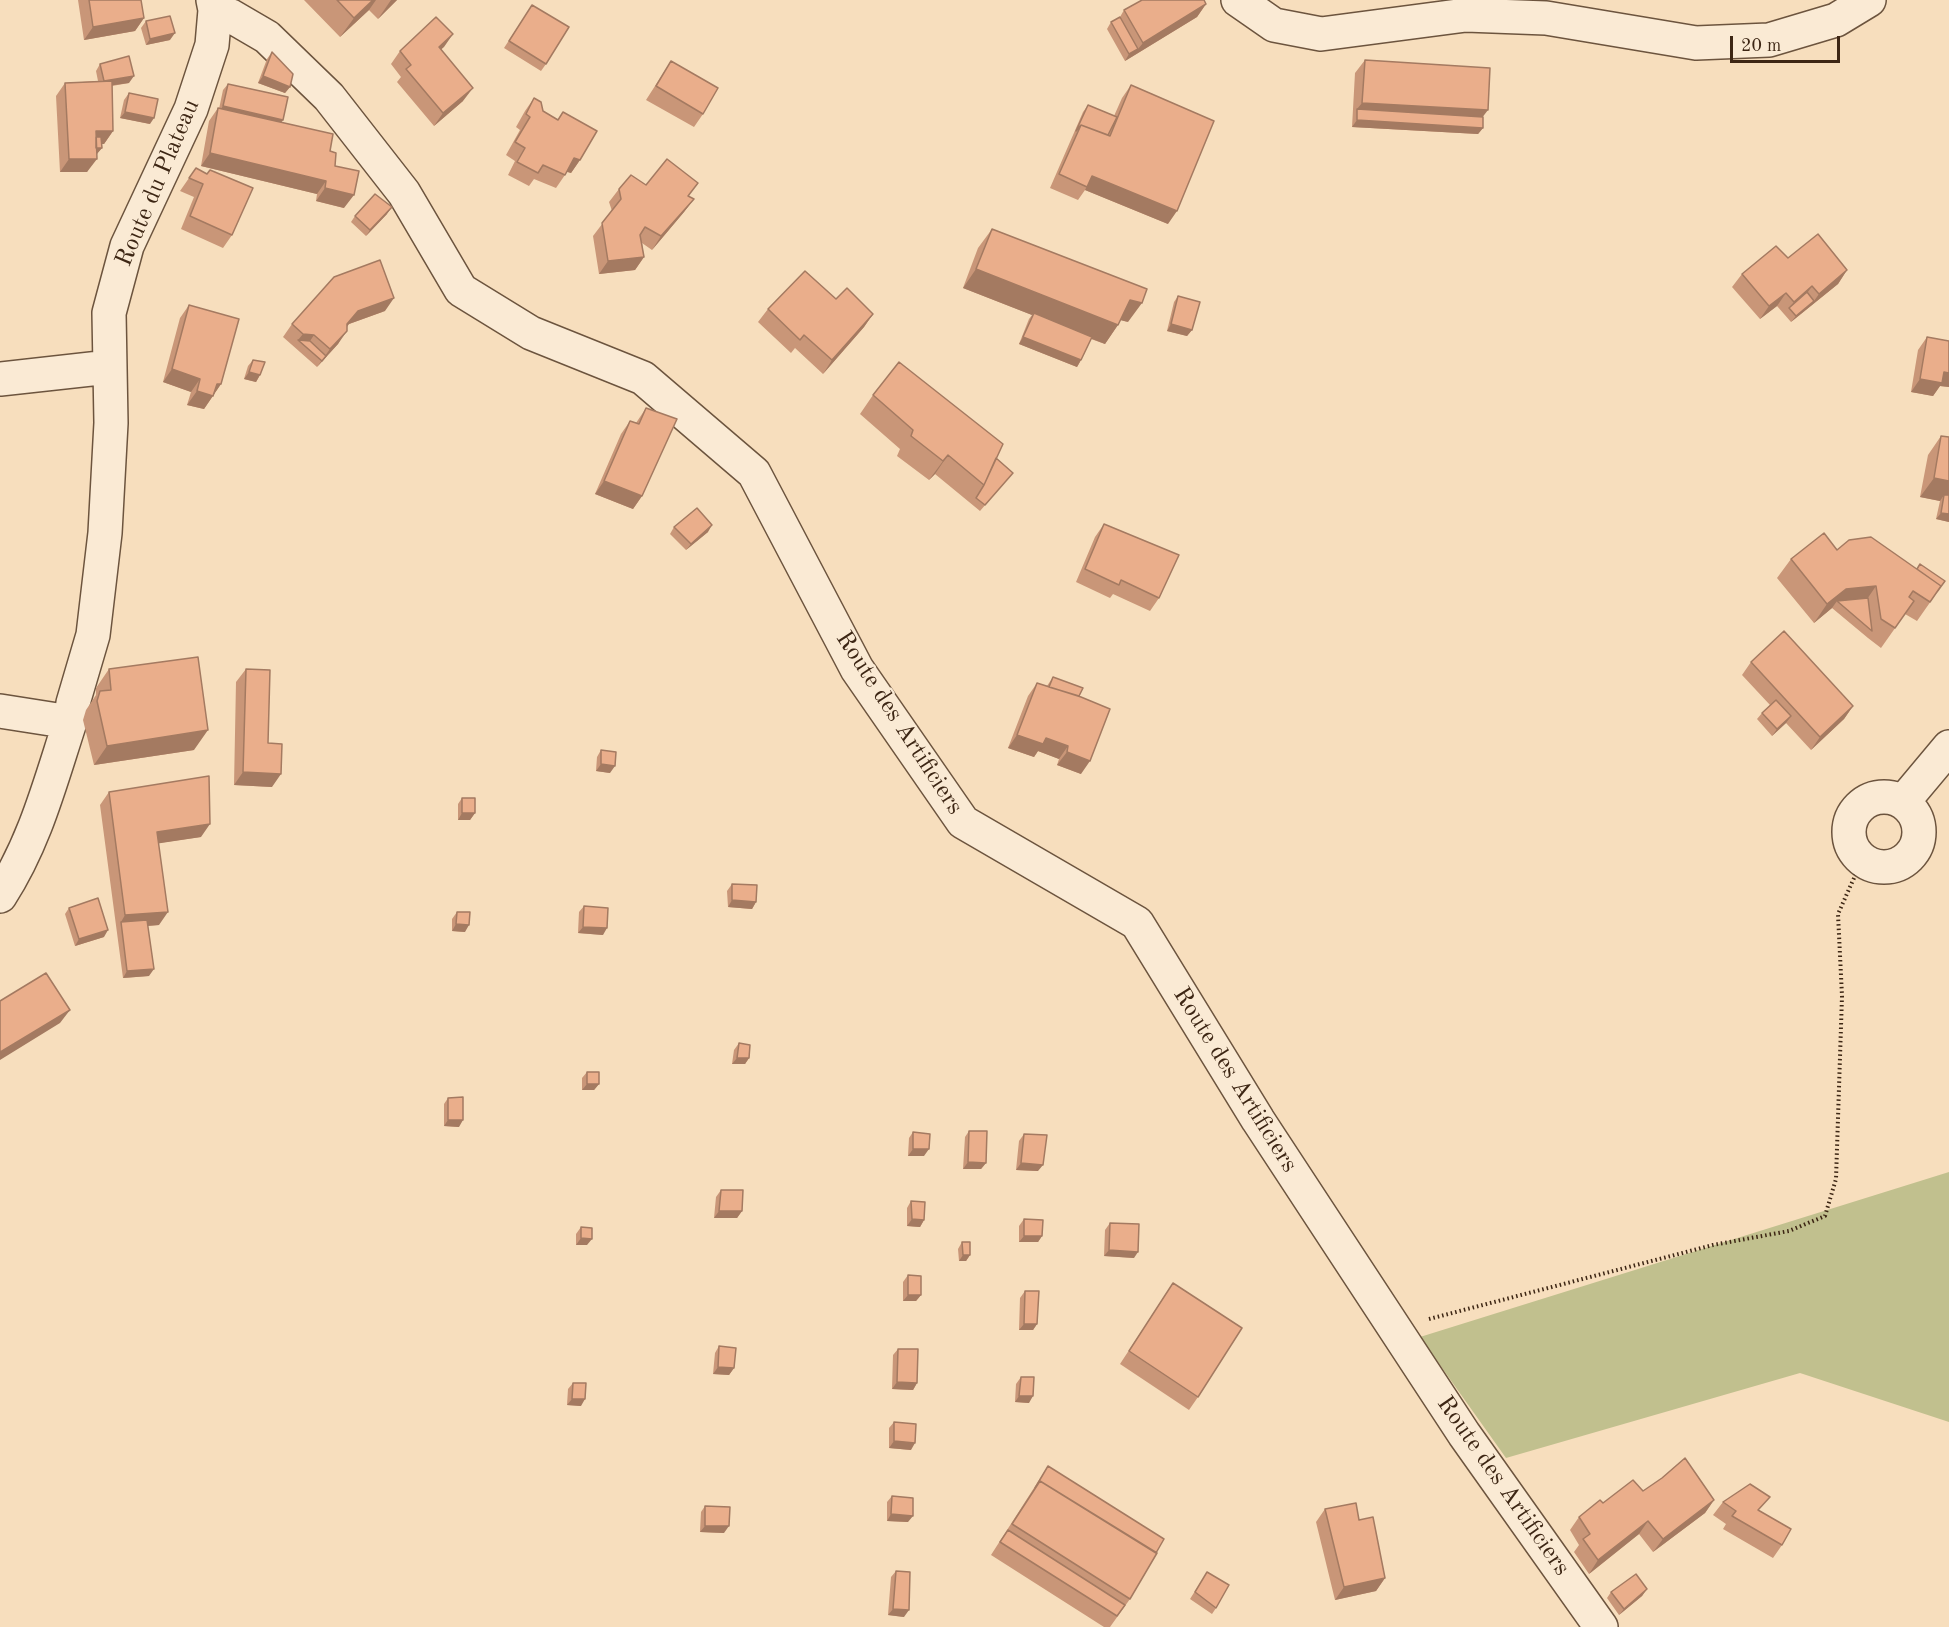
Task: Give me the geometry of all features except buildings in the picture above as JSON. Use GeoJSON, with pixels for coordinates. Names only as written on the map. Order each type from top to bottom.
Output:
{"type":"FeatureCollection","features":[{"type":"Feature","properties":{"kind":"street"},"geometry":{"type":"LineString","coordinates":[[1238,0],[1274,25],[1321,34],[1466,15],[1546,18],[1696,43],[1769,40],[1836,20],[1869,0]]}},
{"type":"Feature","properties":{"kind":"street","name":"Route du Plateau"},"geometry":{"type":"LineString","coordinates":[[0,896],[12,878],[34,832],[70,722],[93,635],[105,533],[111,423],[108,313],[127,246],[191,109],[212,45],[214,5]]}},
{"type":"Feature","properties":{"kind":"street","name":"Route des Artificiers"},"geometry":{"type":"LineString","coordinates":[[214,5],[267,37],[328,97],[404,193],[461,290],[531,333],[643,378],[754,473],[857,669],[963,822],[1137,923],[1258,1120],[1464,1434],[1601,1627]]}},
{"type":"Feature","properties":{"kind":"street"},"geometry":{"type":"LineString","coordinates":[[0,379],[109,368]]}},
{"type":"Feature","properties":{"kind":"street"},"geometry":{"type":"LineString","coordinates":[[0,711],[70,722]]}},
{"type":"Feature","properties":{"kind":"street"},"geometry":{"type":"LineString","coordinates":[[1903,802],[1949,747]]}},
{"type":"Feature","properties":{"kind":"street"},"geometry":{"type":"LineString","coordinates":[[1880,798],[1892,798],[1903,802],[1917,819],[1918,842],[1913,852],[1896,866],[1884,867],[1862,860],[1854,851],[1849,828],[1859,807],[1880,798]]}},
{"type":"Feature","properties":{"kind":"path"},"geometry":{"type":"LineString","coordinates":[[1396,1328],[1713,1245],[1789,1232],[1825,1216],[1836,1179],[1842,996],[1838,914],[1862,860]]}},
{"type":"Feature","properties":{"kind":"shaded area"},"geometry":{"type":"Polygon","coordinates":[[[1949,1172],[1949,1422],[1800,1373],[1506,1458],[1420,1337],[1949,1172]]]}}]}
